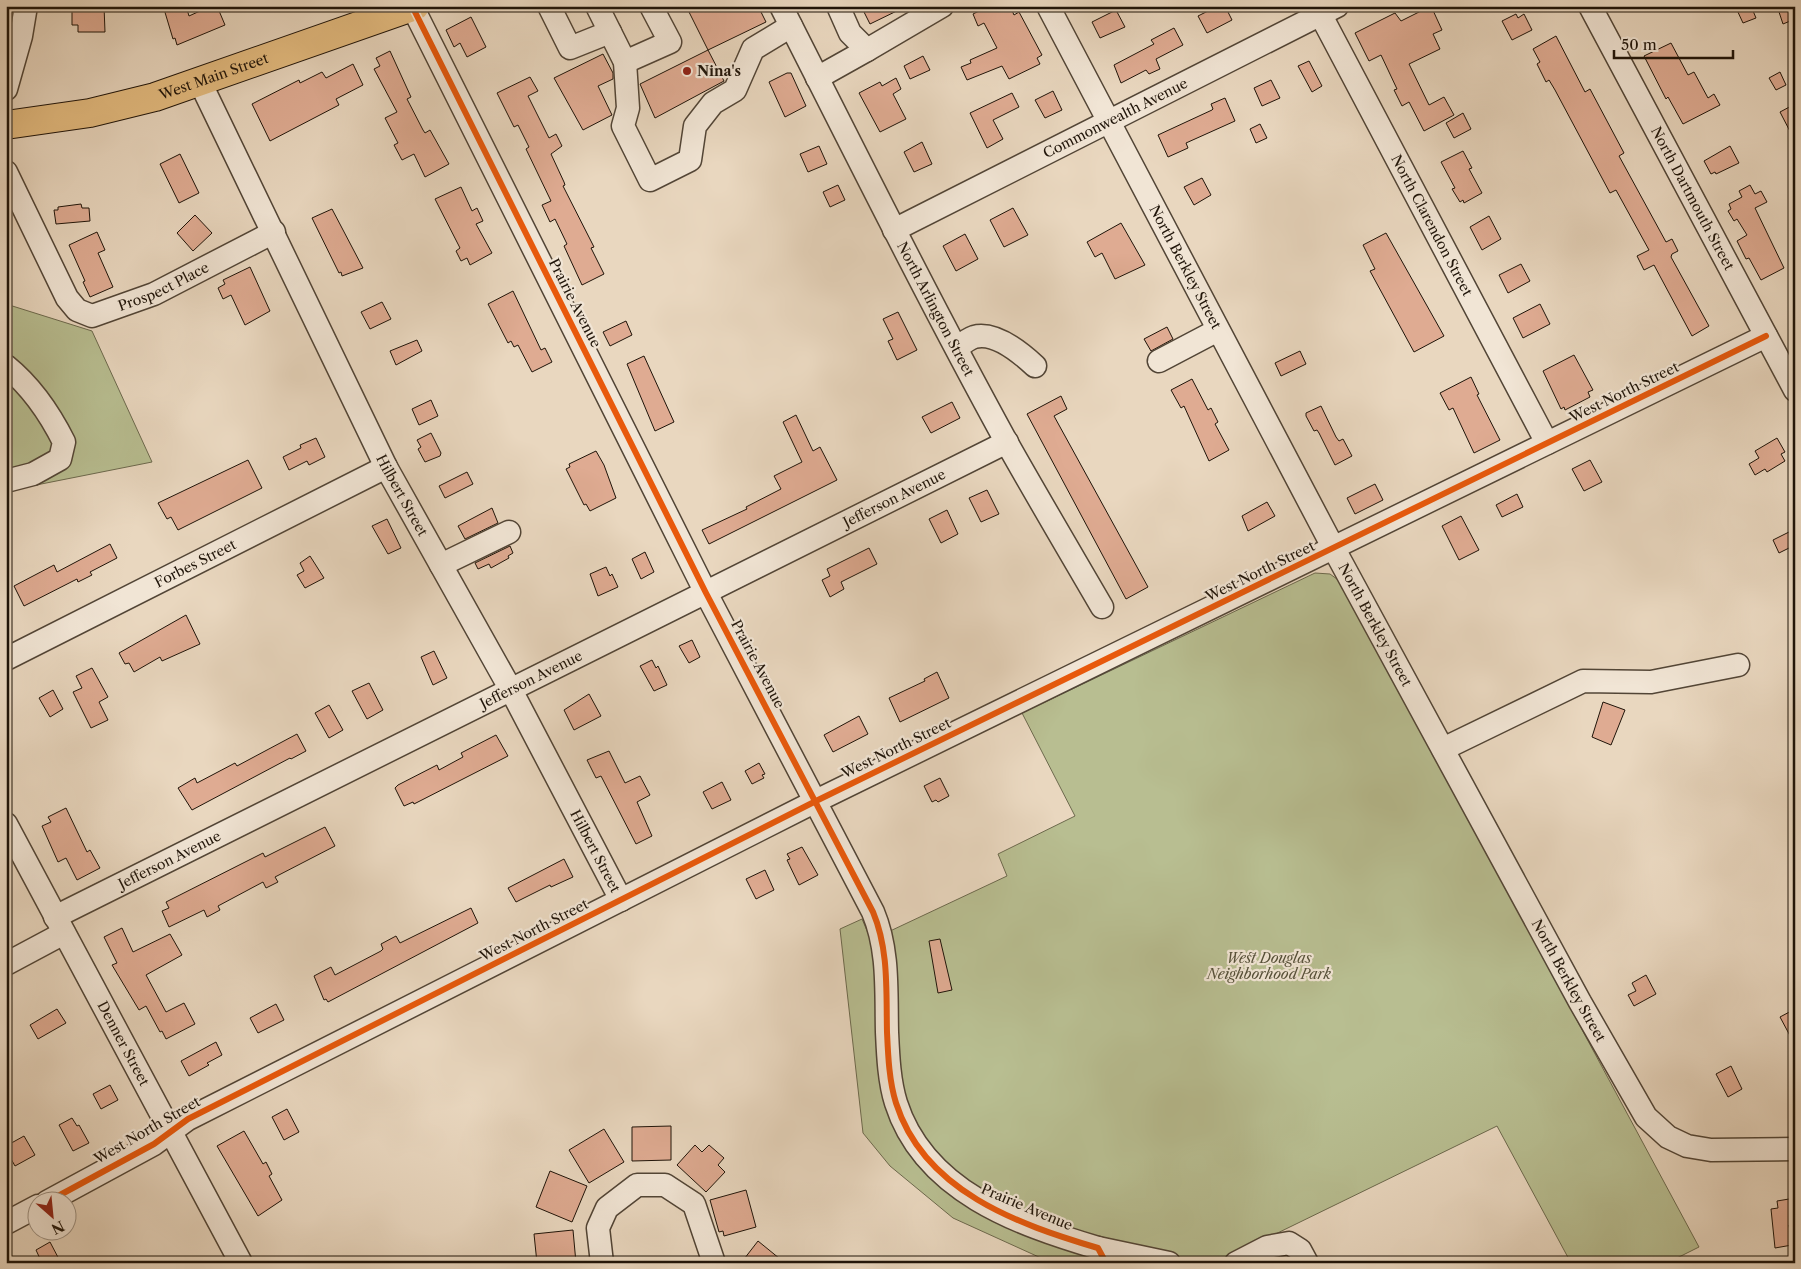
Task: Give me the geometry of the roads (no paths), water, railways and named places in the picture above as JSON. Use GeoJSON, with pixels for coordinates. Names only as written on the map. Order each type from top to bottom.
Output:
{"type":"FeatureCollection","features":[{"type":"Feature","properties":{"kind":"main road","name":"West Main Street"},"geometry":{"type":"LineString","coordinates":[[6,125],[90,114],[155,97],[413,7]]}},
{"type":"Feature","properties":{"kind":"street"},"geometry":{"type":"LineString","coordinates":[[6,89],[26,6]]}},
{"type":"Feature","properties":{"kind":"street"},"geometry":{"type":"LineString","coordinates":[[550,6],[570,48],[610,32]]}},
{"type":"Feature","properties":{"kind":"street"},"geometry":{"type":"LineString","coordinates":[[597,6],[625,62],[628,108],[623,126],[650,180],[690,160],[695,126],[713,102],[735,90],[753,50],[791,26]]}},
{"type":"Feature","properties":{"kind":"street"},"geometry":{"type":"LineString","coordinates":[[625,62],[670,42],[651,6]]}},
{"type":"Feature","properties":{"kind":"street","name":"North Arlington Street"},"geometry":{"type":"LineString","coordinates":[[781,6],[894,230],[1007,442],[1102,607]]}},
{"type":"Feature","properties":{"kind":"street"},"geometry":{"type":"LineString","coordinates":[[838,6],[850,33],[867,50]]}},
{"type":"Feature","properties":{"kind":"street"},"geometry":{"type":"LineString","coordinates":[[817,78],[942,6]]}},
{"type":"Feature","properties":{"kind":"street","name":"North Berkley Street"},"geometry":{"type":"LineString","coordinates":[[1048,6],[1334,549],[1627,1086],[1646,1117],[1658,1129],[1687,1146],[1711,1150],[1795,1149]]}},
{"type":"Feature","properties":{"kind":"street","name":"North Dartmouth Street"},"geometry":{"type":"LineString","coordinates":[[1590,6],[1795,390]]}},
{"type":"Feature","properties":{"kind":"street","name":"Prairie Avenue"},"geometry":{"type":"LineString","coordinates":[[413,7],[706,593],[873,912],[882,934],[891,1076],[896,1103],[921,1152],[962,1191],[990,1208],[1072,1240],[1102,1255],[1169,1263]]}},
{"type":"Feature","properties":{"kind":"street","name":"Commonwealth Avenue"},"geometry":{"type":"LineString","coordinates":[[894,230],[1108,122],[1324,9]]}},
{"type":"Feature","properties":{"kind":"street","name":"North Clarendon Street"},"geometry":{"type":"LineString","coordinates":[[1324,9],[1547,444]]}},
{"type":"Feature","properties":{"kind":"street","name":"Hilbert Street"},"geometry":{"type":"LineString","coordinates":[[200,82],[386,467],[511,690],[620,900]]}},
{"type":"Feature","properties":{"kind":"street","name":"Prospect Place"},"geometry":{"type":"LineString","coordinates":[[6,172],[67,298],[77,310],[92,316],[154,294],[274,232]]}},
{"type":"Feature","properties":{"kind":"street"},"geometry":{"type":"LineString","coordinates":[[1159,361],[1218,330]]}},
{"type":"Feature","properties":{"kind":"street","name":"West North Street"},"geometry":{"type":"LineString","coordinates":[[65,1192],[154,1144],[188,1119],[620,900],[1766,336]]}},
{"type":"Feature","properties":{"kind":"street"},"geometry":{"type":"LineString","coordinates":[[957,348],[976,337],[992,338],[1019,353],[1035,366]]}},
{"type":"Feature","properties":{"kind":"street"},"geometry":{"type":"LineString","coordinates":[[6,366],[26,382],[52,418],[64,442],[60,459],[33,474],[6,481]]}},
{"type":"Feature","properties":{"kind":"street","name":"Jefferson Avenue"},"geometry":{"type":"LineString","coordinates":[[6,964],[59,925],[511,690],[1007,442]]}},
{"type":"Feature","properties":{"kind":"street","name":"Forbes Street"},"geometry":{"type":"LineString","coordinates":[[6,659],[386,467]]}},
{"type":"Feature","properties":{"kind":"street"},"geometry":{"type":"LineString","coordinates":[[441,565],[509,532]]}},
{"type":"Feature","properties":{"kind":"street"},"geometry":{"type":"LineString","coordinates":[[1443,749],[1583,681],[1650,682],[1738,666]]}},
{"type":"Feature","properties":{"kind":"street","name":"Denner Street"},"geometry":{"type":"LineString","coordinates":[[6,824],[241,1263]]}},
{"type":"Feature","properties":{"kind":"street"},"geometry":{"type":"LineString","coordinates":[[602,1263],[598,1228],[607,1208],[637,1185],[665,1186],[694,1204],[714,1263]]}},
{"type":"Feature","properties":{"kind":"street"},"geometry":{"type":"LineString","coordinates":[[6,1223],[28,1211]]}},
{"type":"Feature","properties":{"kind":"street"},"geometry":{"type":"LineString","coordinates":[[1236,1263],[1267,1247],[1289,1243],[1300,1250],[1307,1263]]}},
{"type":"Feature","properties":{"kind":"place","name":"Nina's"},"geometry":{"type":"Point","coordinates":[687,71]}},
{"type":"Feature","properties":{"kind":"park label","name":"West Douglas Neighborhood Park"},"geometry":{"type":"Point","coordinates":[1269,966]}}]}
